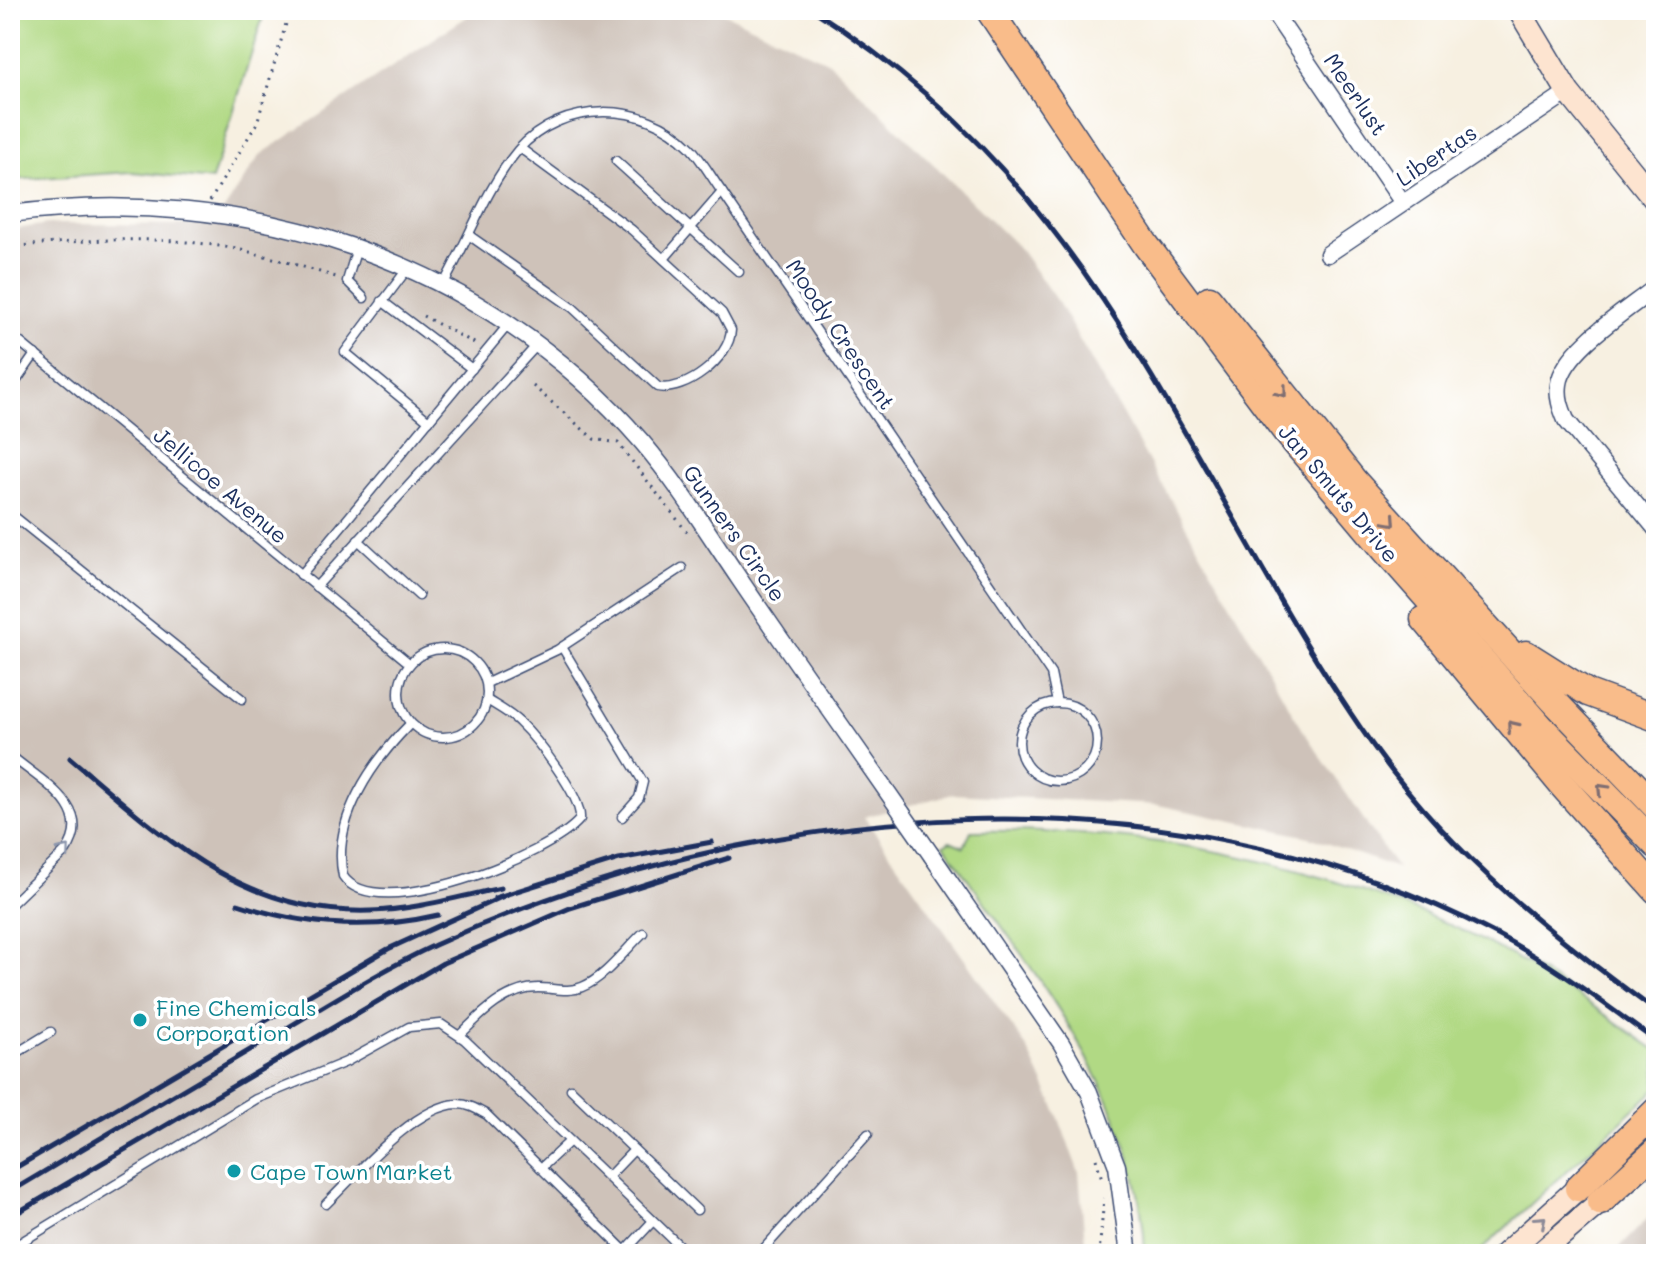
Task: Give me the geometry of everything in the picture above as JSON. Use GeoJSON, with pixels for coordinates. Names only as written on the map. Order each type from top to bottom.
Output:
{"type":"FeatureCollection","features":[{"type":"Feature","properties":{"kind":"main road","name":"Jan Smuts Drive"},"geometry":{"type":"LineString","coordinates":[[989,10],[1146,245],[1286,432],[1541,727],[1656,845]]}},
{"type":"Feature","properties":{"kind":"main road","name":"Jan Smuts Drive"},"geometry":{"type":"LineString","coordinates":[[1058,112],[1355,482],[1656,807]]}},
{"type":"Feature","properties":{"kind":"main road"},"geometry":{"type":"LineString","coordinates":[[1343,499],[1412,604],[1448,650],[1656,890]]}},
{"type":"Feature","properties":{"kind":"main road"},"geometry":{"type":"LineString","coordinates":[[1476,616],[1552,673],[1606,701],[1656,718]]}},
{"type":"Feature","properties":{"kind":"main road"},"geometry":{"type":"LineString","coordinates":[[1589,1195],[1656,1111]]}},
{"type":"Feature","properties":{"kind":"main road"},"geometry":{"type":"LineString","coordinates":[[1589,1195],[1656,1125]]}},
{"type":"Feature","properties":{"kind":"main road"},"geometry":{"type":"LineString","coordinates":[[1589,1195],[1656,1154]]}},
{"type":"Feature","properties":{"kind":"street","name":"Meerlust"},"geometry":{"type":"LineString","coordinates":[[1272,10],[1403,203]]}},
{"type":"Feature","properties":{"kind":"street"},"geometry":{"type":"LineString","coordinates":[[1519,10],[1568,92],[1656,201]]}},
{"type":"Feature","properties":{"kind":"street","name":"Libertas"},"geometry":{"type":"LineString","coordinates":[[1328,254],[1568,92]]}},
{"type":"Feature","properties":{"kind":"street","name":"Gunners Circle"},"geometry":{"type":"LineString","coordinates":[[10,214],[112,206],[204,211],[265,221],[357,247],[443,285],[509,324],[538,344],[609,408],[673,481],[1061,1043],[1089,1092],[1117,1166],[1129,1254]]}},
{"type":"Feature","properties":{"kind":"street"},"geometry":{"type":"LineString","coordinates":[[1656,287],[1579,350],[1565,366],[1559,383],[1558,401],[1566,420],[1656,529]]}},
{"type":"Feature","properties":{"kind":"street"},"geometry":{"type":"LineString","coordinates":[[1505,1254],[1589,1195]]}},
{"type":"Feature","properties":{"kind":"street"},"geometry":{"type":"LineString","coordinates":[[1539,1254],[1589,1195]]}},
{"type":"Feature","properties":{"kind":"lane","name":"Moody Crescent"},"geometry":{"type":"LineString","coordinates":[[443,285],[497,181],[520,148],[551,125],[575,115],[622,113],[647,119],[690,147],[1051,674],[1057,703]]}},
{"type":"Feature","properties":{"kind":"lane"},"geometry":{"type":"LineString","coordinates":[[470,236],[573,308],[658,387],[667,389],[686,383],[725,350],[731,330],[722,313],[632,230],[520,148]]}},
{"type":"Feature","properties":{"kind":"lane"},"geometry":{"type":"LineString","coordinates":[[616,161],[739,272]]}},
{"type":"Feature","properties":{"kind":"lane"},"geometry":{"type":"LineString","coordinates":[[664,259],[722,192]]}},
{"type":"Feature","properties":{"kind":"lane"},"geometry":{"type":"LineString","coordinates":[[357,247],[347,281],[364,298]]}},
{"type":"Feature","properties":{"kind":"lane"},"geometry":{"type":"LineString","coordinates":[[409,268],[345,349],[345,355],[429,421]]}},
{"type":"Feature","properties":{"kind":"lane"},"geometry":{"type":"LineString","coordinates":[[384,299],[472,369]]}},
{"type":"Feature","properties":{"kind":"lane"},"geometry":{"type":"LineString","coordinates":[[301,575],[509,324]]}},
{"type":"Feature","properties":{"kind":"lane","name":"Jellicoe Avenue"},"geometry":{"type":"LineString","coordinates":[[10,334],[409,663]]}},
{"type":"Feature","properties":{"kind":"lane"},"geometry":{"type":"LineString","coordinates":[[316,587],[538,344]]}},
{"type":"Feature","properties":{"kind":"lane"},"geometry":{"type":"LineString","coordinates":[[10,390],[35,354]]}},
{"type":"Feature","properties":{"kind":"lane"},"geometry":{"type":"LineString","coordinates":[[10,513],[242,699]]}},
{"type":"Feature","properties":{"kind":"lane"},"geometry":{"type":"LineString","coordinates":[[358,540],[419,596]]}},
{"type":"Feature","properties":{"kind":"lane"},"geometry":{"type":"LineString","coordinates":[[487,683],[529,666],[562,647],[682,568]]}},
{"type":"Feature","properties":{"kind":"lane"},"geometry":{"type":"LineString","coordinates":[[562,647],[643,782],[639,798],[622,817]]}},
{"type":"Feature","properties":{"kind":"lane"},"geometry":{"type":"LineString","coordinates":[[437,648],[454,649],[469,656],[480,668],[487,683],[487,700],[481,715],[470,728],[456,736],[439,738],[423,733],[410,724],[401,710],[398,694],[400,677],[409,663],[422,653],[437,648]]}},
{"type":"Feature","properties":{"kind":"lane"},"geometry":{"type":"LineString","coordinates":[[410,724],[389,746],[362,785],[346,828],[343,876],[355,888],[373,893],[439,886],[488,871],[560,834],[580,819],[579,804],[540,746],[517,719],[487,700]]}},
{"type":"Feature","properties":{"kind":"lane"},"geometry":{"type":"LineString","coordinates":[[1057,703],[1083,711],[1092,722],[1097,736],[1097,749],[1085,771],[1058,781],[1033,772],[1020,748],[1025,721],[1039,708],[1057,703]]}},
{"type":"Feature","properties":{"kind":"lane"},"geometry":{"type":"LineString","coordinates":[[10,755],[71,807],[77,824],[73,841],[66,851],[10,905]]}},
{"type":"Feature","properties":{"kind":"lane"},"geometry":{"type":"LineString","coordinates":[[460,1035],[485,1011],[517,993],[529,989],[581,988],[594,980],[643,933]]}},
{"type":"Feature","properties":{"kind":"lane"},"geometry":{"type":"LineString","coordinates":[[10,1249],[275,1089],[346,1062],[409,1027],[441,1024],[460,1035],[688,1254]]}},
{"type":"Feature","properties":{"kind":"lane"},"geometry":{"type":"LineString","coordinates":[[10,1057],[51,1032]]}},
{"type":"Feature","properties":{"kind":"lane"},"geometry":{"type":"LineString","coordinates":[[571,1089],[697,1210]]}},
{"type":"Feature","properties":{"kind":"lane"},"geometry":{"type":"LineString","coordinates":[[326,1204],[413,1122],[439,1108],[458,1104],[471,1106],[487,1115],[626,1253],[653,1221]]}},
{"type":"Feature","properties":{"kind":"lane"},"geometry":{"type":"LineString","coordinates":[[759,1254],[868,1134]]}},
{"type":"Feature","properties":{"kind":"lane"},"geometry":{"type":"LineString","coordinates":[[541,1168],[570,1141]]}},
{"type":"Feature","properties":{"kind":"lane"},"geometry":{"type":"LineString","coordinates":[[608,1177],[634,1150]]}},
{"type":"Feature","properties":{"kind":"path"},"geometry":{"type":"LineString","coordinates":[[204,211],[257,123],[290,10]]}},
{"type":"Feature","properties":{"kind":"path"},"geometry":{"type":"LineString","coordinates":[[10,247],[99,239],[178,243],[234,249],[347,281]]}},
{"type":"Feature","properties":{"kind":"path"},"geometry":{"type":"LineString","coordinates":[[384,299],[476,344]]}},
{"type":"Feature","properties":{"kind":"path"},"geometry":{"type":"LineString","coordinates":[[533,386],[594,439],[618,443],[690,536]]}},
{"type":"Feature","properties":{"kind":"path"},"geometry":{"type":"LineString","coordinates":[[1092,1145],[1105,1188],[1099,1254]]}},
{"type":"Feature","properties":{"kind":"shaded area"},"geometry":{"type":"Polygon","coordinates":[[[477,10],[717,10],[829,62],[1019,248],[1059,304],[1300,726],[1397,868],[1309,837],[1158,805],[953,794],[864,817],[1027,1048],[1055,1108],[1079,1173],[1086,1254],[10,1254],[10,230],[48,224],[214,225],[260,155],[477,10]]]}},
{"type":"Feature","properties":{"kind":"shaded area"},"geometry":{"type":"Polygon","coordinates":[[[1656,1210],[1656,1254],[1613,1254],[1656,1210]]]}},
{"type":"Feature","properties":{"kind":"green space"},"geometry":{"type":"Polygon","coordinates":[[[10,10],[265,10],[212,180],[132,172],[10,180],[10,10]]]}},
{"type":"Feature","properties":{"kind":"green space"},"geometry":{"type":"Polygon","coordinates":[[[971,831],[1114,837],[1184,846],[1254,860],[1390,900],[1520,960],[1656,1050],[1656,1089],[1477,1254],[1145,1254],[1139,1196],[1124,1141],[1102,1088],[1044,987],[944,845],[950,841],[964,847],[971,831]]]}},
{"type":"Feature","properties":{"kind":"railway"},"geometry":{"type":"LineString","coordinates":[[813,10],[879,56],[940,107],[997,163],[1048,224],[1137,352],[1294,623],[1335,689],[1408,792],[1507,893],[1580,954],[1656,1011]]}},
{"type":"Feature","properties":{"kind":"railway"},"geometry":{"type":"LineString","coordinates":[[70,758],[171,841],[243,884],[282,899],[324,909],[370,911],[419,906],[501,888]]}},
{"type":"Feature","properties":{"kind":"railway"},"geometry":{"type":"LineString","coordinates":[[10,1192],[352,989],[435,945],[560,895],[691,856],[826,831],[964,820],[1101,823],[1236,842],[1367,878],[1492,932],[1555,970],[1656,1041]]}},
{"type":"Feature","properties":{"kind":"railway"},"geometry":{"type":"LineString","coordinates":[[495,898],[619,859],[712,842]]}},
{"type":"Feature","properties":{"kind":"railway"},"geometry":{"type":"LineString","coordinates":[[10,1217],[443,963],[570,908],[729,858]]}},
{"type":"Feature","properties":{"kind":"railway"},"geometry":{"type":"LineString","coordinates":[[10,1171],[388,949],[506,895]]}},
{"type":"Feature","properties":{"kind":"railway"},"geometry":{"type":"LineString","coordinates":[[238,904],[288,917],[337,924],[387,923],[438,915]]}},
{"type":"Feature","properties":{"kind":"place","name":"Fine Chemicals Corporation"},"geometry":{"type":"Point","coordinates":[140,1020]}},
{"type":"Feature","properties":{"kind":"place","name":"Cape Town Market"},"geometry":{"type":"Point","coordinates":[234,1171]}}]}
